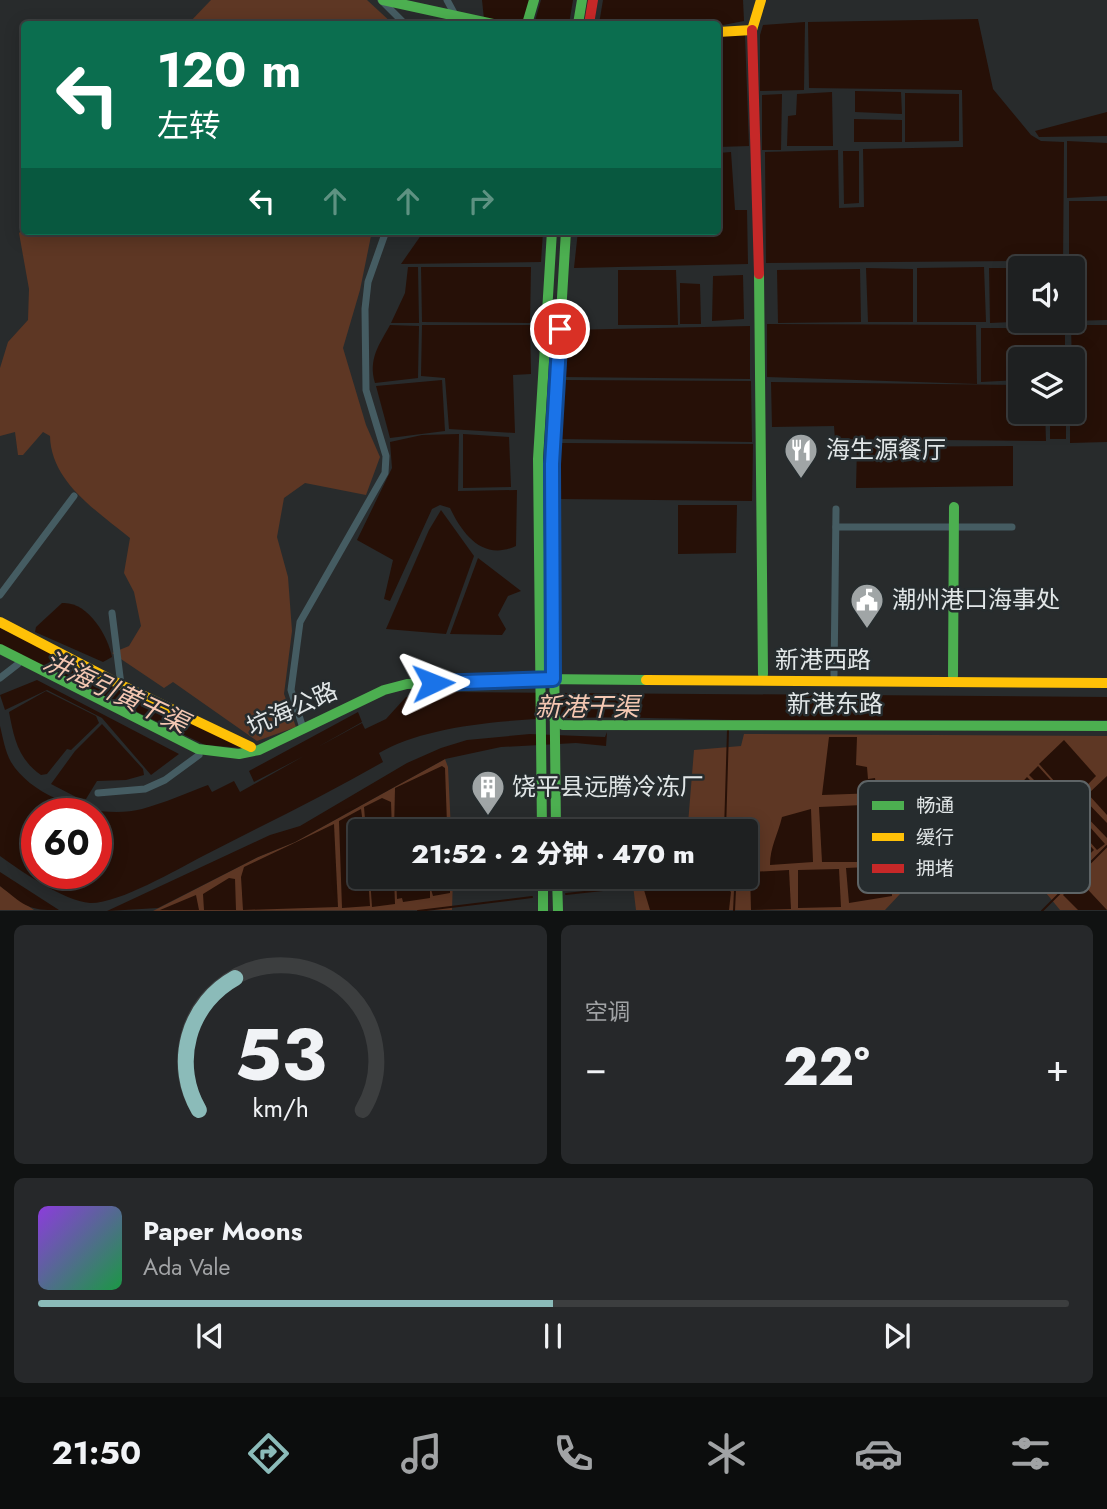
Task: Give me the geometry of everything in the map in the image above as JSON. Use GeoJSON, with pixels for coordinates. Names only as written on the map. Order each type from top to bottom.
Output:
{"type":"FeatureCollection","features":[{"type":"Feature","properties":{"kind":"main road"},"geometry":{"type":"LineString","coordinates":[[382,0],[459,21]]}},
{"type":"Feature","properties":{"kind":"main road"},"geometry":{"type":"LineString","coordinates":[[528,21],[534,0]]}},
{"type":"Feature","properties":{"kind":"main road"},"geometry":{"type":"LineString","coordinates":[[582,0],[584,21]]}},
{"type":"Feature","properties":{"kind":"main road"},"geometry":{"type":"LineString","coordinates":[[585,21],[593,0]]}},
{"type":"Feature","properties":{"kind":"main road"},"geometry":{"type":"LineString","coordinates":[[761,0],[752,30],[761,372],[763,674]]}},
{"type":"Feature","properties":{"kind":"main road"},"geometry":{"type":"LineString","coordinates":[[721,32],[752,30]]}},
{"type":"Feature","properties":{"kind":"main road"},"geometry":{"type":"LineString","coordinates":[[542,819],[538,459],[552,235]]}},
{"type":"Feature","properties":{"kind":"main road"},"geometry":{"type":"LineString","coordinates":[[556,819],[554,747],[557,725],[553,683],[552,464],[566,235]]}},
{"type":"Feature","properties":{"kind":"main road"},"geometry":{"type":"LineString","coordinates":[[953,676],[954,508]]}},
{"type":"Feature","properties":{"kind":"main road"},"geometry":{"type":"LineString","coordinates":[[0,622],[121,685],[251,747]]}},
{"type":"Feature","properties":{"kind":"main road","name":"坑海公路"},"geometry":{"type":"LineString","coordinates":[[0,649],[198,749],[219,753],[239,754],[259,750],[384,690],[407,684],[539,679]]}},
{"type":"Feature","properties":{"kind":"main road","name":"新港西路"},"geometry":{"type":"LineString","coordinates":[[539,679],[553,683],[1107,683]]}},
{"type":"Feature","properties":{"kind":"main road","name":"新港东路"},"geometry":{"type":"LineString","coordinates":[[557,725],[1107,726]]}},
{"type":"Feature","properties":{"kind":"main road"},"geometry":{"type":"LineString","coordinates":[[543,889],[543,910],[558,910],[557,889]]}},
{"type":"Feature","properties":{"kind":"street"},"geometry":{"type":"LineString","coordinates":[[382,0],[402,21]]}},
{"type":"Feature","properties":{"kind":"street"},"geometry":{"type":"LineString","coordinates":[[447,0],[459,21]]}},
{"type":"Feature","properties":{"kind":"street"},"geometry":{"type":"LineString","coordinates":[[302,725],[292,690],[300,622],[385,473],[386,456],[366,390],[365,309],[368,282],[385,235]]}},
{"type":"Feature","properties":{"kind":"street"},"geometry":{"type":"LineString","coordinates":[[0,595],[74,496]]}},
{"type":"Feature","properties":{"kind":"street"},"geometry":{"type":"LineString","coordinates":[[834,676],[836,509]]}},
{"type":"Feature","properties":{"kind":"street"},"geometry":{"type":"LineString","coordinates":[[836,527],[1012,527]]}},
{"type":"Feature","properties":{"kind":"street"},"geometry":{"type":"LineString","coordinates":[[112,613],[121,685]]}},
{"type":"Feature","properties":{"kind":"street"},"geometry":{"type":"LineString","coordinates":[[0,678],[18,664]]}},
{"type":"Feature","properties":{"kind":"street"},"geometry":{"type":"LineString","coordinates":[[98,793],[145,789],[165,779],[199,755]]}},
{"type":"Feature","properties":{"kind":"shaded area"},"geometry":{"type":"Polygon","coordinates":[[[211,0],[367,0],[390,21],[191,21],[211,0]]]}},
{"type":"Feature","properties":{"kind":"shaded area"},"geometry":{"type":"Polygon","coordinates":[[[19,233],[371,235],[360,290],[343,348],[366,425],[380,457],[366,495],[305,483],[284,498],[277,537],[288,577],[292,631],[284,694],[296,727],[257,741],[173,682],[164,688],[112,653],[129,646],[141,626],[134,592],[124,573],[130,538],[90,506],[67,481],[58,468],[50,436],[43,432],[23,455],[18,455],[15,432],[0,436],[0,368],[8,342],[28,320],[29,289],[19,233]]]}},
{"type":"Feature","properties":{"kind":"shaded area"},"geometry":{"type":"Polygon","coordinates":[[[744,734],[1107,736],[1107,910],[1060,910],[1046,893],[1090,893],[1090,781],[858,781],[858,893],[901,893],[885,910],[636,910],[633,889],[758,889],[758,819],[688,819],[694,750],[741,746],[744,734]]]}},
{"type":"Feature","properties":{"kind":"shaded area"},"geometry":{"type":"Polygon","coordinates":[[[445,759],[448,767],[450,819],[348,819],[348,889],[453,889],[452,910],[153,911],[258,857],[295,842],[445,759]]]}},
{"type":"Feature","properties":{"kind":"shaded area"},"geometry":{"type":"Polygon","coordinates":[[[0,886],[34,910],[0,910],[0,886]]]}},
{"type":"Feature","properties":{"kind":"water"},"geometry":{"type":"Polygon","coordinates":[[[482,0],[530,0],[529,12],[523,21],[484,19],[482,0]]]}},
{"type":"Feature","properties":{"kind":"water"},"geometry":{"type":"Polygon","coordinates":[[[541,0],[573,0],[570,21],[535,21],[541,0]]]}},
{"type":"Feature","properties":{"kind":"water"},"geometry":{"type":"Polygon","coordinates":[[[603,0],[743,0],[744,21],[721,25],[721,21],[600,21],[603,0]]]}},
{"type":"Feature","properties":{"kind":"water"},"geometry":{"type":"Polygon","coordinates":[[[978,19],[993,89],[1031,135],[1041,141],[1064,142],[1063,256],[1008,256],[1008,261],[766,263],[765,152],[838,150],[839,208],[864,207],[863,149],[963,147],[962,90],[809,88],[808,22],[978,19]]]}},
{"type":"Feature","properties":{"kind":"water"},"geometry":{"type":"Polygon","coordinates":[[[805,22],[804,90],[760,91],[760,35],[763,25],[805,22]]]}},
{"type":"Feature","properties":{"kind":"water"},"geometry":{"type":"Polygon","coordinates":[[[745,35],[749,146],[721,147],[721,36],[745,35]]]}},
{"type":"Feature","properties":{"kind":"water"},"geometry":{"type":"Polygon","coordinates":[[[855,91],[901,92],[902,114],[855,112],[855,91]]]}},
{"type":"Feature","properties":{"kind":"water"},"geometry":{"type":"Polygon","coordinates":[[[832,92],[833,146],[787,146],[788,116],[796,115],[797,94],[832,92]]]}},
{"type":"Feature","properties":{"kind":"water"},"geometry":{"type":"Polygon","coordinates":[[[905,93],[959,94],[959,141],[905,142],[905,93]]]}},
{"type":"Feature","properties":{"kind":"water"},"geometry":{"type":"Polygon","coordinates":[[[782,94],[781,150],[762,150],[762,95],[782,94]]]}},
{"type":"Feature","properties":{"kind":"water"},"geometry":{"type":"Polygon","coordinates":[[[1107,112],[1107,136],[1039,137],[1035,131],[1107,112]]]}},
{"type":"Feature","properties":{"kind":"water"},"geometry":{"type":"Polygon","coordinates":[[[854,119],[902,120],[902,142],[854,142],[854,119]]]}},
{"type":"Feature","properties":{"kind":"water"},"geometry":{"type":"Polygon","coordinates":[[[1067,141],[1107,143],[1107,196],[1067,198],[1067,141]]]}},
{"type":"Feature","properties":{"kind":"water"},"geometry":{"type":"Polygon","coordinates":[[[843,151],[859,151],[859,203],[844,204],[843,151]]]}},
{"type":"Feature","properties":{"kind":"water"},"geometry":{"type":"Polygon","coordinates":[[[731,152],[735,210],[747,210],[748,264],[574,268],[578,235],[721,235],[721,153],[731,152]]]}},
{"type":"Feature","properties":{"kind":"water"},"geometry":{"type":"Polygon","coordinates":[[[1069,201],[1107,201],[1107,320],[1085,321],[1085,256],[1069,256],[1069,201]]]}},
{"type":"Feature","properties":{"kind":"water"},"geometry":{"type":"Polygon","coordinates":[[[421,235],[543,235],[541,262],[401,264],[421,235]]]}},
{"type":"Feature","properties":{"kind":"water"},"geometry":{"type":"Polygon","coordinates":[[[408,267],[418,267],[419,323],[391,323],[405,293],[408,267]]]}},
{"type":"Feature","properties":{"kind":"water"},"geometry":{"type":"Polygon","coordinates":[[[421,267],[531,267],[530,323],[422,322],[421,267]]]}},
{"type":"Feature","properties":{"kind":"water"},"geometry":{"type":"Polygon","coordinates":[[[984,267],[986,322],[917,322],[917,268],[984,267]]]}},
{"type":"Feature","properties":{"kind":"water"},"geometry":{"type":"Polygon","coordinates":[[[866,268],[913,269],[913,322],[868,322],[866,268]]]}},
{"type":"Feature","properties":{"kind":"water"},"geometry":{"type":"Polygon","coordinates":[[[989,268],[1008,268],[1008,322],[990,323],[989,268]]]}},
{"type":"Feature","properties":{"kind":"water"},"geometry":{"type":"Polygon","coordinates":[[[860,269],[861,322],[778,323],[777,270],[860,269]]]}},
{"type":"Feature","properties":{"kind":"water"},"geometry":{"type":"Polygon","coordinates":[[[618,270],[676,270],[678,325],[618,325],[618,270]]]}},
{"type":"Feature","properties":{"kind":"water"},"geometry":{"type":"Polygon","coordinates":[[[743,275],[744,319],[712,321],[713,276],[743,275]]]}},
{"type":"Feature","properties":{"kind":"water"},"geometry":{"type":"Polygon","coordinates":[[[680,283],[700,284],[701,324],[680,324],[680,283]]]}},
{"type":"Feature","properties":{"kind":"water"},"geometry":{"type":"Polygon","coordinates":[[[767,324],[976,325],[977,384],[767,377],[767,324]]]}},
{"type":"Feature","properties":{"kind":"water"},"geometry":{"type":"Polygon","coordinates":[[[390,325],[419,326],[418,378],[375,383],[374,359],[390,325]]]}},
{"type":"Feature","properties":{"kind":"water"},"geometry":{"type":"Polygon","coordinates":[[[422,325],[530,325],[531,374],[513,375],[515,433],[449,429],[445,378],[421,376],[422,325]]]}},
{"type":"Feature","properties":{"kind":"water"},"geometry":{"type":"Polygon","coordinates":[[[1085,325],[1107,325],[1107,442],[1070,443],[1070,424],[1085,424],[1085,347],[1072,347],[1071,333],[1085,333],[1085,325]]]}},
{"type":"Feature","properties":{"kind":"water"},"geometry":{"type":"Polygon","coordinates":[[[750,326],[750,379],[563,377],[566,330],[750,326]]]}},
{"type":"Feature","properties":{"kind":"water"},"geometry":{"type":"Polygon","coordinates":[[[981,328],[1008,328],[1008,333],[1065,333],[1065,347],[1008,347],[1008,381],[981,382],[981,328]]]}},
{"type":"Feature","properties":{"kind":"water"},"geometry":{"type":"Polygon","coordinates":[[[442,380],[445,431],[390,438],[376,386],[442,380]]]}},
{"type":"Feature","properties":{"kind":"water"},"geometry":{"type":"Polygon","coordinates":[[[563,380],[751,381],[752,442],[560,439],[563,380]]]}},
{"type":"Feature","properties":{"kind":"water"},"geometry":{"type":"Polygon","coordinates":[[[771,382],[1008,385],[1008,424],[1045,424],[1046,441],[835,439],[834,426],[772,427],[771,382]]]}},
{"type":"Feature","properties":{"kind":"water"},"geometry":{"type":"Polygon","coordinates":[[[1050,424],[1066,424],[1066,439],[1050,439],[1050,424]]]}},
{"type":"Feature","properties":{"kind":"water"},"geometry":{"type":"Polygon","coordinates":[[[459,434],[458,491],[517,490],[516,546],[504,550],[484,548],[468,536],[450,508],[440,505],[432,509],[390,601],[384,599],[393,560],[357,540],[392,468],[390,442],[422,435],[459,434]]]}},
{"type":"Feature","properties":{"kind":"water"},"geometry":{"type":"Polygon","coordinates":[[[463,434],[509,437],[511,487],[463,488],[463,434]]]}},
{"type":"Feature","properties":{"kind":"water"},"geometry":{"type":"Polygon","coordinates":[[[559,443],[753,444],[752,501],[558,499],[559,443]]]}},
{"type":"Feature","properties":{"kind":"water"},"geometry":{"type":"Polygon","coordinates":[[[1013,446],[1013,486],[856,488],[857,447],[1013,446]]]}},
{"type":"Feature","properties":{"kind":"water"},"geometry":{"type":"Polygon","coordinates":[[[678,505],[737,505],[736,553],[678,554],[678,505]]]}},
{"type":"Feature","properties":{"kind":"water"},"geometry":{"type":"Polygon","coordinates":[[[441,510],[474,556],[446,634],[386,629],[429,530],[441,510]]]}},
{"type":"Feature","properties":{"kind":"water"},"geometry":{"type":"Polygon","coordinates":[[[478,558],[521,591],[508,596],[498,615],[506,629],[502,635],[450,634],[478,558]]]}},
{"type":"Feature","properties":{"kind":"water"},"geometry":{"type":"Polygon","coordinates":[[[62,603],[80,608],[95,621],[106,639],[112,657],[103,662],[35,632],[36,627],[62,603]]]}},
{"type":"Feature","properties":{"kind":"water","name":"汫海引黄干渠"},"geometry":{"type":"Polygon","coordinates":[[[0,628],[243,748],[205,745],[0,645],[0,628]]]}},
{"type":"Feature","properties":{"kind":"water"},"geometry":{"type":"Polygon","coordinates":[[[37,680],[179,754],[151,775],[102,718],[47,690],[5,710],[0,695],[37,680]]]}},
{"type":"Feature","properties":{"kind":"water"},"geometry":{"type":"Polygon","coordinates":[[[46,691],[96,716],[99,723],[71,750],[67,749],[47,774],[41,775],[22,755],[9,712],[46,691]]]}},
{"type":"Feature","properties":{"kind":"water","name":"新港干渠"},"geometry":{"type":"Polygon","coordinates":[[[451,692],[1107,697],[1107,720],[551,718],[455,728],[413,738],[379,753],[383,762],[338,787],[147,885],[116,898],[90,903],[53,889],[112,889],[112,812],[150,807],[208,785],[212,792],[234,781],[240,792],[304,756],[254,782],[249,771],[358,712],[362,722],[316,748],[362,723],[365,729],[386,719],[406,697],[451,692]]]}},
{"type":"Feature","properties":{"kind":"water"},"geometry":{"type":"Polygon","coordinates":[[[102,724],[143,769],[144,775],[126,780],[97,781],[87,798],[78,798],[51,784],[75,751],[102,724]]]}},
{"type":"Feature","properties":{"kind":"water","name":"新港干渠"},"geometry":{"type":"Polygon","coordinates":[[[0,726],[11,762],[35,787],[56,798],[21,798],[21,870],[0,856],[0,726]]]}},
{"type":"Feature","properties":{"kind":"water"},"geometry":{"type":"Polygon","coordinates":[[[607,732],[606,746],[576,743],[501,747],[445,759],[295,842],[258,857],[158,908],[107,911],[270,835],[300,826],[407,763],[441,748],[467,740],[530,734],[605,737],[607,732]]]}},
{"type":"Feature","properties":{"kind":"water"},"geometry":{"type":"Polygon","coordinates":[[[829,737],[857,737],[856,765],[867,767],[868,779],[875,778],[875,781],[858,781],[858,794],[822,795],[829,737]]]}},
{"type":"Feature","properties":{"kind":"water"},"geometry":{"type":"Polygon","coordinates":[[[1064,740],[1096,776],[1090,782],[1054,781],[1039,764],[1064,740]]]}},
{"type":"Feature","properties":{"kind":"water"},"geometry":{"type":"Polygon","coordinates":[[[442,766],[445,768],[447,819],[394,819],[395,788],[442,766]]]}},
{"type":"Feature","properties":{"kind":"water"},"geometry":{"type":"Polygon","coordinates":[[[1038,766],[1052,781],[1035,781],[1029,775],[1038,766]]]}},
{"type":"Feature","properties":{"kind":"water"},"geometry":{"type":"Polygon","coordinates":[[[1107,776],[1107,815],[1090,796],[1090,792],[1107,776]]]}},
{"type":"Feature","properties":{"kind":"water"},"geometry":{"type":"Polygon","coordinates":[[[382,798],[391,802],[392,819],[365,819],[364,807],[382,798]]]}},
{"type":"Feature","properties":{"kind":"water"},"geometry":{"type":"Polygon","coordinates":[[[858,805],[858,862],[822,862],[819,807],[858,805]]]}},
{"type":"Feature","properties":{"kind":"water"},"geometry":{"type":"Polygon","coordinates":[[[1090,805],[1107,823],[1107,838],[1090,820],[1090,805]]]}},
{"type":"Feature","properties":{"kind":"water"},"geometry":{"type":"Polygon","coordinates":[[[361,809],[362,819],[348,819],[348,889],[369,889],[370,906],[342,908],[339,821],[361,809]]]}},
{"type":"Feature","properties":{"kind":"water"},"geometry":{"type":"Polygon","coordinates":[[[811,809],[813,862],[770,865],[782,817],[811,809]]]}},
{"type":"Feature","properties":{"kind":"water"},"geometry":{"type":"Polygon","coordinates":[[[334,824],[338,907],[243,910],[241,877],[244,867],[334,824]]]}},
{"type":"Feature","properties":{"kind":"water"},"geometry":{"type":"Polygon","coordinates":[[[1090,827],[1105,844],[1097,850],[1090,842],[1090,827]]]}},
{"type":"Feature","properties":{"kind":"water"},"geometry":{"type":"Polygon","coordinates":[[[858,867],[858,893],[892,893],[892,896],[849,903],[846,868],[858,867]]]}},
{"type":"Feature","properties":{"kind":"water"},"geometry":{"type":"Polygon","coordinates":[[[839,869],[841,907],[798,908],[798,870],[839,869]]]}},
{"type":"Feature","properties":{"kind":"water"},"geometry":{"type":"Polygon","coordinates":[[[789,870],[791,909],[751,910],[750,889],[758,889],[758,872],[789,870]]]}},
{"type":"Feature","properties":{"kind":"water"},"geometry":{"type":"Polygon","coordinates":[[[0,872],[21,886],[21,889],[26,889],[59,910],[33,908],[0,886],[0,872]]]}},
{"type":"Feature","properties":{"kind":"water"},"geometry":{"type":"Polygon","coordinates":[[[229,878],[235,879],[236,910],[204,910],[203,894],[229,878]]]}},
{"type":"Feature","properties":{"kind":"water"},"geometry":{"type":"Polygon","coordinates":[[[371,889],[394,889],[395,904],[372,907],[371,889]]]}},
{"type":"Feature","properties":{"kind":"water"},"geometry":{"type":"Polygon","coordinates":[[[397,889],[430,889],[430,898],[403,902],[402,898],[397,899],[397,889]]]}},
{"type":"Feature","properties":{"kind":"water"},"geometry":{"type":"Polygon","coordinates":[[[431,889],[450,889],[450,893],[433,896],[431,889]]]}},
{"type":"Feature","properties":{"kind":"water"},"geometry":{"type":"Polygon","coordinates":[[[728,889],[731,892],[729,910],[650,910],[644,890],[728,889]]]}},
{"type":"Feature","properties":{"kind":"water"},"geometry":{"type":"Polygon","coordinates":[[[1090,892],[1107,910],[1078,910],[1063,895],[1090,892]]]}},
{"type":"Feature","properties":{"kind":"water"},"geometry":{"type":"Polygon","coordinates":[[[196,895],[199,910],[160,910],[196,895]]]}},
{"type":"Feature","properties":{"kind":"waterway"},"geometry":{"type":"LineString","coordinates":[[725,819],[728,730]]}},
{"type":"Feature","properties":{"kind":"waterway"},"geometry":{"type":"LineString","coordinates":[[1090,863],[1107,846]]}},
{"type":"Feature","properties":{"kind":"waterway"},"geometry":{"type":"LineString","coordinates":[[566,894],[612,889]]}},
{"type":"Feature","properties":{"kind":"waterway"},"geometry":{"type":"LineString","coordinates":[[734,889],[734,911]]}},
{"type":"Feature","properties":{"kind":"waterway"},"geometry":{"type":"LineString","coordinates":[[1042,911],[1060,893]]}},
{"type":"Feature","properties":{"kind":"waterway"},"geometry":{"type":"LineString","coordinates":[[418,911],[532,897]]}},
{"type":"Feature","properties":{"kind":"traffic: fast"},"geometry":{"type":"LineString","coordinates":[[383,0],[479,21]]}},
{"type":"Feature","properties":{"kind":"traffic: fast"},"geometry":{"type":"LineString","coordinates":[[528,21],[534,0]]}},
{"type":"Feature","properties":{"kind":"traffic: fast"},"geometry":{"type":"LineString","coordinates":[[578,21],[582,0]]}},
{"type":"Feature","properties":{"kind":"traffic: fast"},"geometry":{"type":"LineString","coordinates":[[542,819],[538,459],[552,235]]}},
{"type":"Feature","properties":{"kind":"traffic: fast"},"geometry":{"type":"LineString","coordinates":[[556,819],[552,464],[566,235]]}},
{"type":"Feature","properties":{"kind":"traffic: fast"},"geometry":{"type":"LineString","coordinates":[[759,274],[763,674]]}},
{"type":"Feature","properties":{"kind":"traffic: fast"},"geometry":{"type":"LineString","coordinates":[[953,676],[954,507]]}},
{"type":"Feature","properties":{"kind":"traffic: fast"},"geometry":{"type":"LineString","coordinates":[[0,649],[198,749],[239,754],[259,750],[384,690],[407,684],[539,679],[646,680]]}},
{"type":"Feature","properties":{"kind":"traffic: fast"},"geometry":{"type":"LineString","coordinates":[[554,718],[563,725],[1107,726]]}},
{"type":"Feature","properties":{"kind":"traffic: fast"},"geometry":{"type":"LineString","coordinates":[[543,889],[543,911]]}},
{"type":"Feature","properties":{"kind":"traffic: fast"},"geometry":{"type":"LineString","coordinates":[[557,889],[558,911]]}},
{"type":"Feature","properties":{"kind":"traffic: slow"},"geometry":{"type":"LineString","coordinates":[[721,32],[752,30],[761,0]]}},
{"type":"Feature","properties":{"kind":"traffic: slow"},"geometry":{"type":"LineString","coordinates":[[0,622],[121,685],[251,747]]}},
{"type":"Feature","properties":{"kind":"traffic: slow"},"geometry":{"type":"LineString","coordinates":[[646,680],[1107,683]]}},
{"type":"Feature","properties":{"kind":"traffic: jam"},"geometry":{"type":"LineString","coordinates":[[590,21],[593,0]]}},
{"type":"Feature","properties":{"kind":"traffic: jam"},"geometry":{"type":"LineString","coordinates":[[752,30],[759,274]]}},
{"type":"Feature","properties":{"kind":"place","name":"海生源餐厅"},"geometry":{"type":"Point","coordinates":[801,480]}},
{"type":"Feature","properties":{"kind":"place","name":"潮州港口海事处"},"geometry":{"type":"Point","coordinates":[867,630]}},
{"type":"Feature","properties":{"kind":"place","name":"饶平县远腾冷冻厂"},"geometry":{"type":"Point","coordinates":[488,817]}},
{"type":"Feature","properties":{"kind":"route"},"geometry":{"type":"LineString","coordinates":[[433,683],[553,679],[552,464],[560,329]]}}]}
